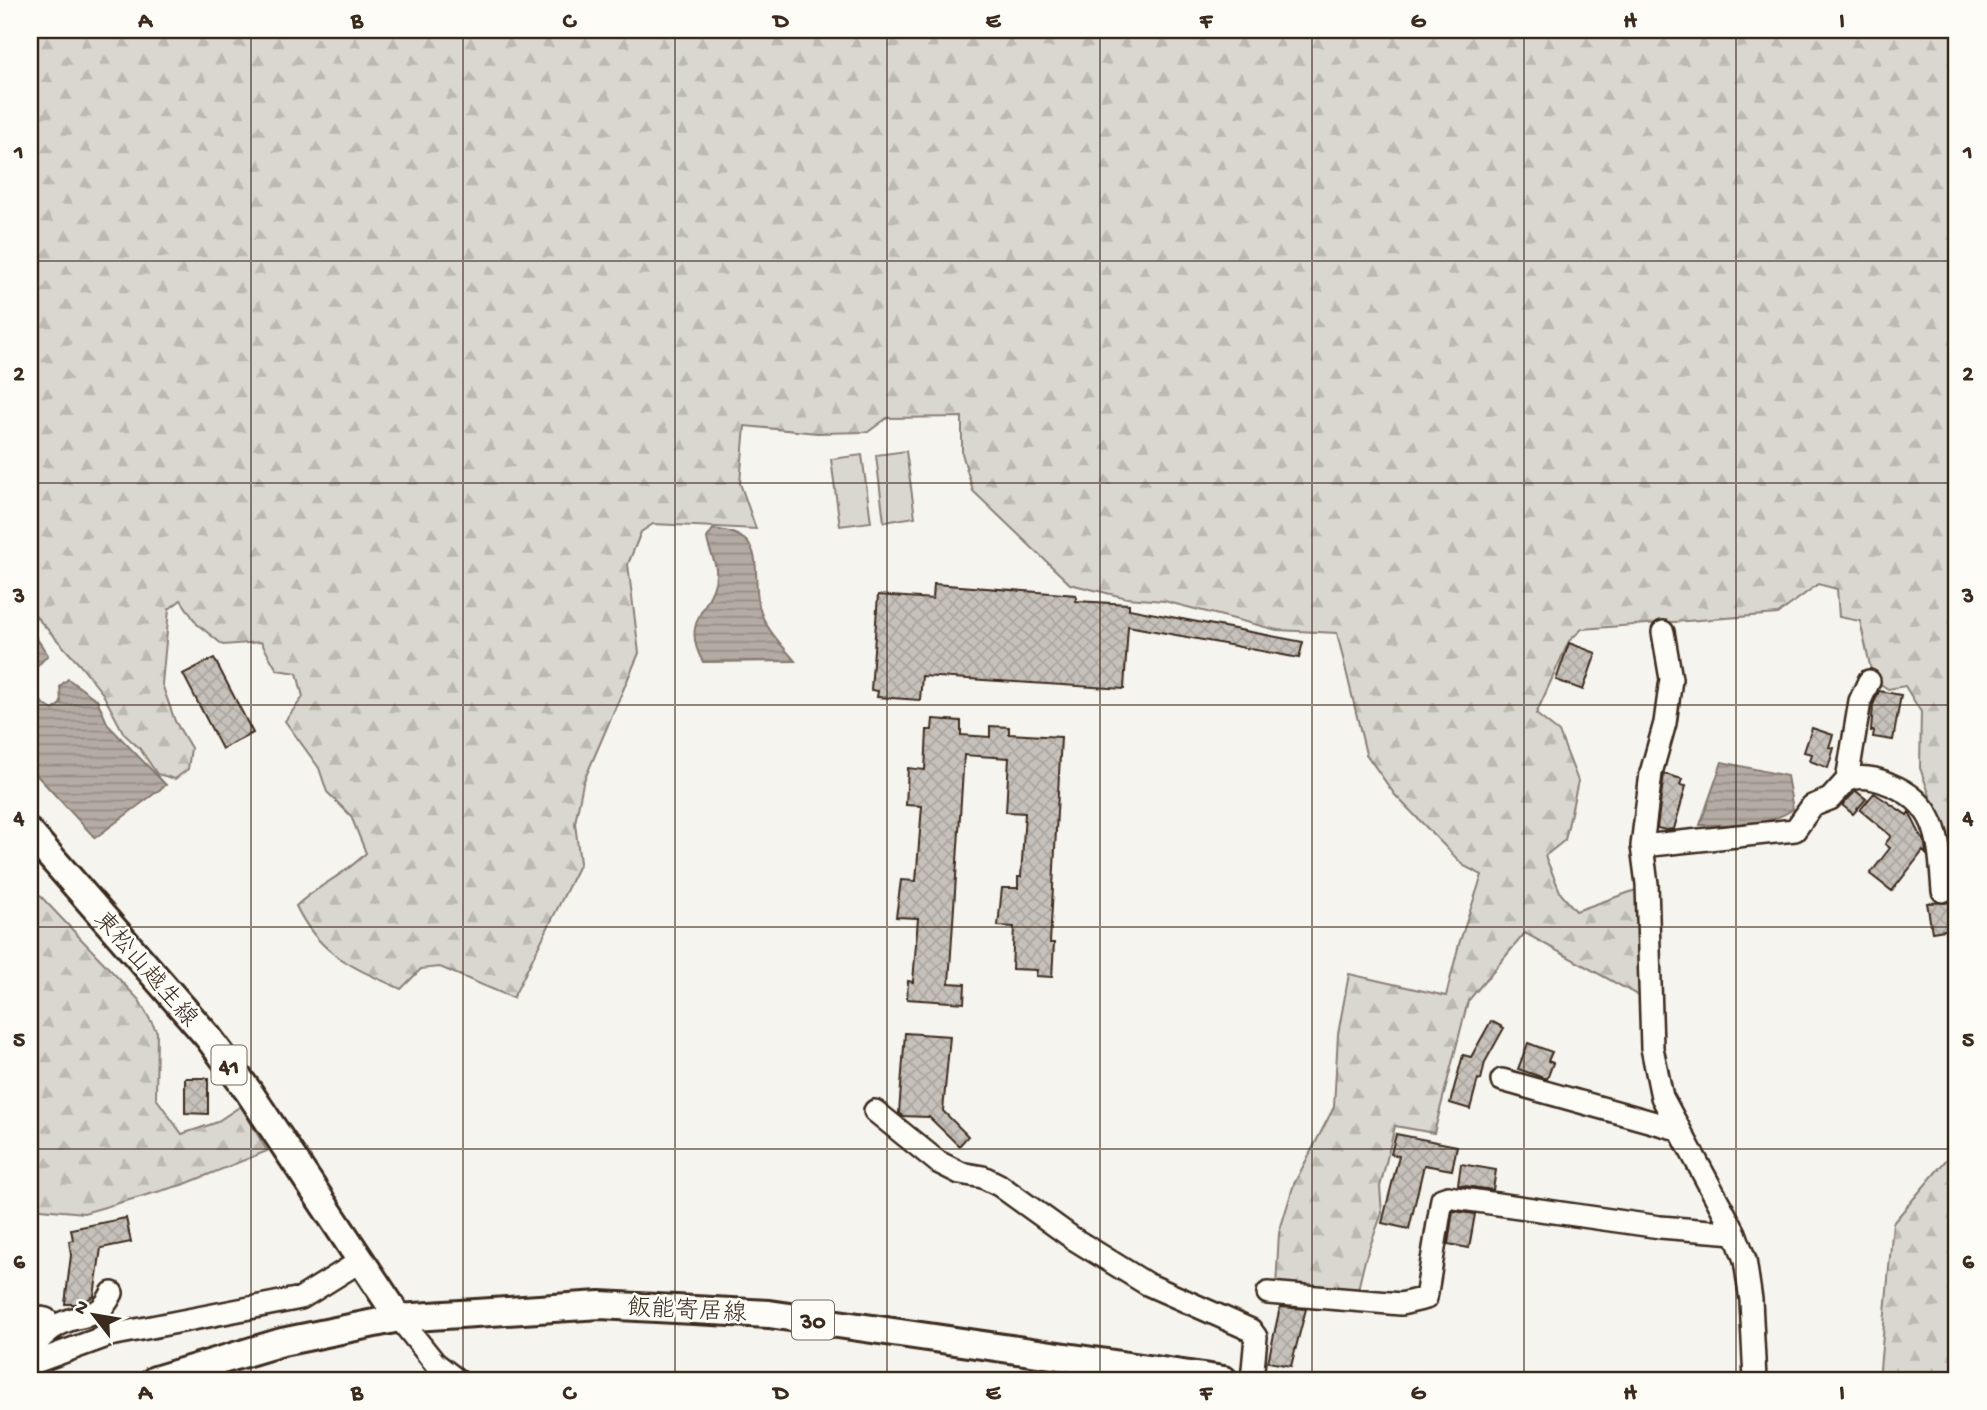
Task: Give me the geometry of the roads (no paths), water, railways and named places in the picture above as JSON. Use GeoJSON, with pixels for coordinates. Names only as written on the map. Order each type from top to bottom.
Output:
{"type":"FeatureCollection","features":[{"type":"Feature","properties":{"kind":"main road","name":"東松山越生線"},"geometry":{"type":"LineString","coordinates":[[30,833],[208,1037],[249,1092],[359,1262],[399,1318]]}},
{"type":"Feature","properties":{"kind":"main road","name":"飯能寄居線"},"geometry":{"type":"LineString","coordinates":[[155,1380],[282,1342],[399,1318],[557,1306],[711,1308],[769,1314],[1224,1380]]}},
{"type":"Feature","properties":{"kind":"street"},"geometry":{"type":"LineString","coordinates":[[1663,632],[1671,679],[1665,723],[1651,774],[1642,846],[1647,884],[1652,1048],[1662,1097],[1735,1233],[1745,1260],[1751,1300],[1755,1380]]}},
{"type":"Feature","properties":{"kind":"street"},"geometry":{"type":"LineString","coordinates":[[1642,846],[1795,830],[1812,806],[1830,799],[1847,780],[1860,701],[1868,681]]}},
{"type":"Feature","properties":{"kind":"street"},"geometry":{"type":"LineString","coordinates":[[1847,780],[1875,778],[1900,788],[1927,810],[1940,850],[1943,891]]}},
{"type":"Feature","properties":{"kind":"street"},"geometry":{"type":"LineString","coordinates":[[1502,1080],[1677,1129]]}},
{"type":"Feature","properties":{"kind":"street"},"geometry":{"type":"LineString","coordinates":[[875,1111],[938,1162],[960,1173],[983,1177],[999,1185],[1074,1239],[1147,1284],[1251,1330],[1256,1338],[1252,1380]]}},
{"type":"Feature","properties":{"kind":"street"},"geometry":{"type":"LineString","coordinates":[[1268,1293],[1401,1304],[1426,1298],[1442,1199],[1448,1197],[1660,1227],[1735,1233]]}},
{"type":"Feature","properties":{"kind":"street"},"geometry":{"type":"LineString","coordinates":[[30,1364],[110,1335],[301,1298],[359,1262]]}},
{"type":"Feature","properties":{"kind":"street"},"geometry":{"type":"LineString","coordinates":[[30,1350],[63,1322],[95,1314],[105,1307],[112,1293]]}},
{"type":"Feature","properties":{"kind":"street"},"geometry":{"type":"LineString","coordinates":[[30,1315],[46,1319],[54,1328]]}},
{"type":"Feature","properties":{"kind":"street"},"geometry":{"type":"LineString","coordinates":[[399,1318],[435,1363],[457,1380]]}}]}
